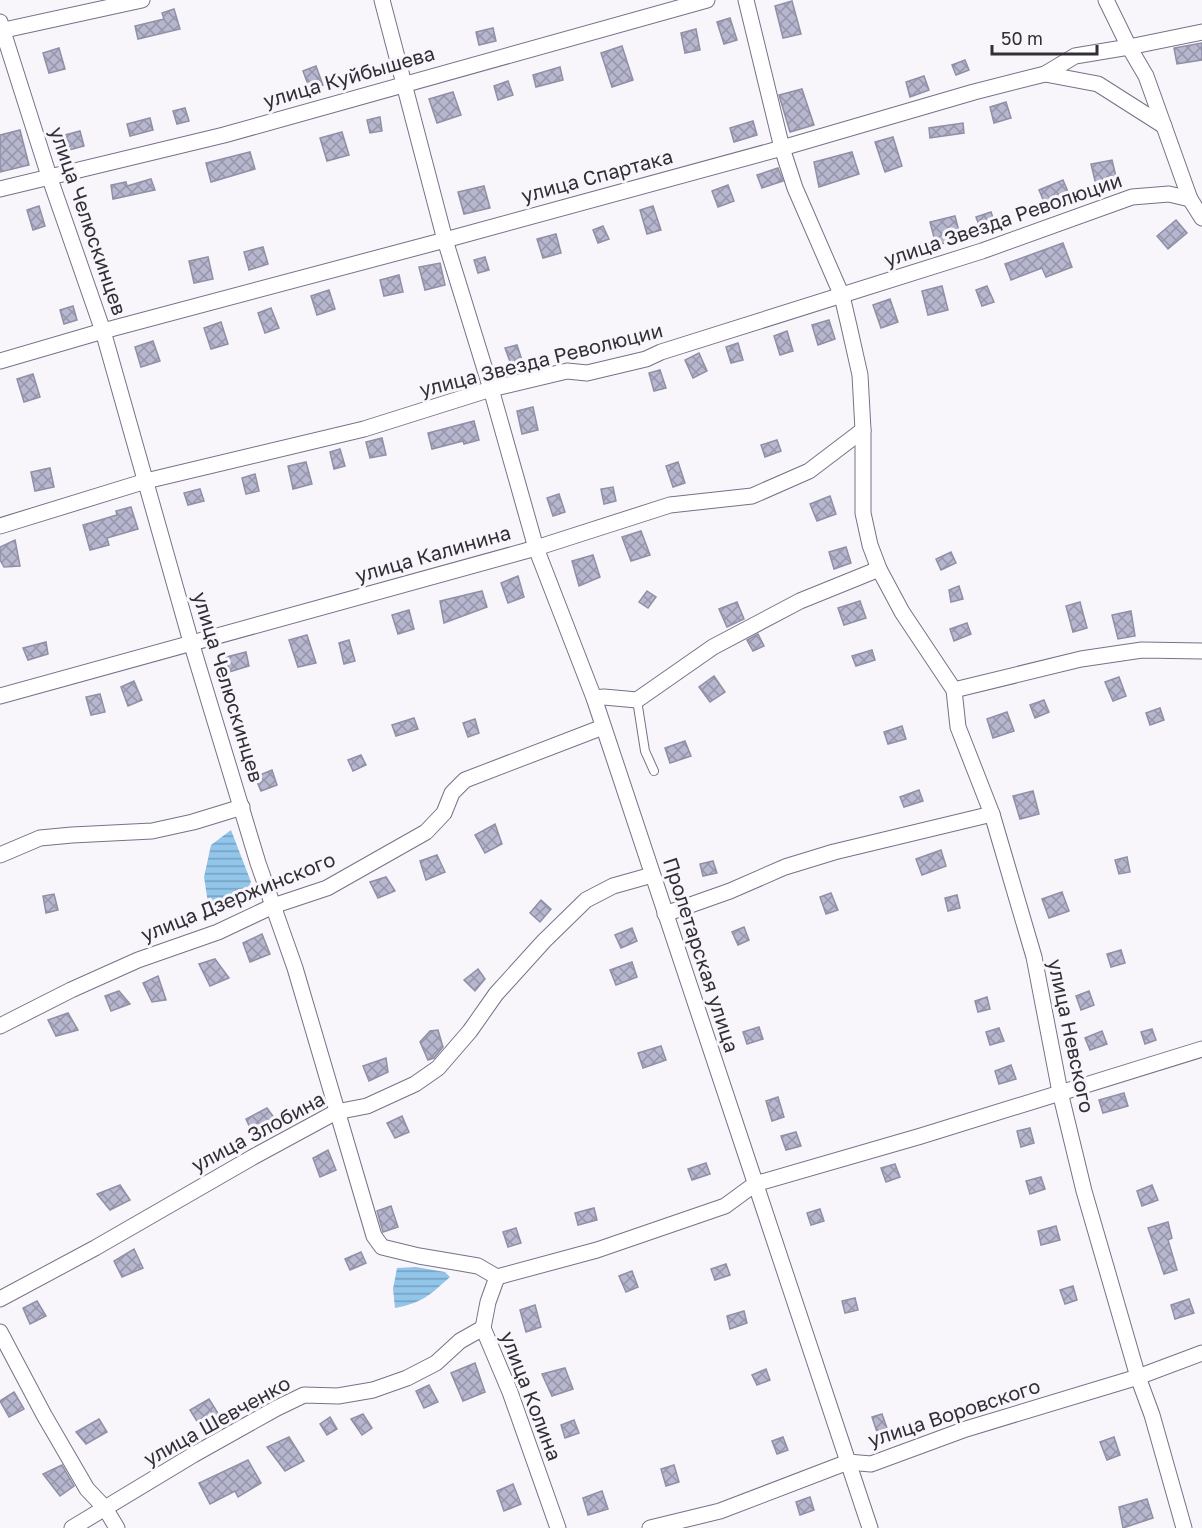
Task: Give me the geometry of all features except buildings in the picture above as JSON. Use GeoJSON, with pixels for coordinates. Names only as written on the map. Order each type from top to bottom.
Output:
{"type":"FeatureCollection","features":[{"type":"Feature","properties":{"kind":"street"},"geometry":{"type":"LineString","coordinates":[[1,28],[142,0]]}},
{"type":"Feature","properties":{"kind":"street","name":"Пролетарская улица"},"geometry":{"type":"LineString","coordinates":[[382,0],[445,240],[491,389],[536,548],[594,698],[870,1528]]}},
{"type":"Feature","properties":{"kind":"street","name":"улица Куйбышева"},"geometry":{"type":"LineString","coordinates":[[0,189],[224,135],[707,0]]}},
{"type":"Feature","properties":{"kind":"street","name":"улица Невского"},"geometry":{"type":"LineString","coordinates":[[746,0],[782,148],[795,188],[842,296],[860,375],[863,430],[862,513],[870,545],[879,570],[902,612],[954,690],[958,727],[992,814],[1034,957],[1060,1092],[1084,1191],[1184,1528]]}},
{"type":"Feature","properties":{"kind":"street"},"geometry":{"type":"LineString","coordinates":[[1106,0],[1146,76],[1190,199],[1202,219]]}},
{"type":"Feature","properties":{"kind":"street","name":"улица Челюскинцев"},"geometry":{"type":"LineString","coordinates":[[1,28],[103,331],[191,642],[258,863],[295,968],[374,1236],[382,1247],[478,1266],[497,1277]]}},
{"type":"Feature","properties":{"kind":"street","name":"улица Спартака"},"geometry":{"type":"LineString","coordinates":[[0,361],[1045,74],[1075,56],[1202,32]]}},
{"type":"Feature","properties":{"kind":"street"},"geometry":{"type":"LineString","coordinates":[[1045,74],[1098,84],[1164,126]]}},
{"type":"Feature","properties":{"kind":"street","name":"улица Звезда Революции"},"geometry":{"type":"LineString","coordinates":[[0,526],[146,481],[364,429],[491,389],[567,371],[587,373],[646,359],[982,251],[1132,197],[1169,194],[1190,199]]}},
{"type":"Feature","properties":{"kind":"street","name":"улица Калинина"},"geometry":{"type":"LineString","coordinates":[[0,696],[536,548],[670,505],[752,496],[809,471],[863,430]]}},
{"type":"Feature","properties":{"kind":"street"},"geometry":{"type":"LineString","coordinates":[[594,698],[638,700],[713,647],[800,601],[879,570]]}},
{"type":"Feature","properties":{"kind":"street"},"geometry":{"type":"LineString","coordinates":[[954,690],[1081,659],[1142,650],[1202,651]]}},
{"type":"Feature","properties":{"kind":"street","name":"улица Дзержинского"},"geometry":{"type":"LineString","coordinates":[[0,1026],[70,990],[138,960],[218,932],[273,906],[327,888],[426,832],[444,813],[453,794],[465,780],[603,727]]}},
{"type":"Feature","properties":{"kind":"street"},"geometry":{"type":"LineString","coordinates":[[0,855],[40,838],[152,831],[193,822],[242,807]]}},
{"type":"Feature","properties":{"kind":"street"},"geometry":{"type":"LineString","coordinates":[[665,914],[730,891],[785,867],[844,850],[992,814]]}},
{"type":"Feature","properties":{"kind":"street","name":"улица Злобина"},"geometry":{"type":"LineString","coordinates":[[0,1299],[95,1248],[253,1156],[336,1112],[367,1106],[394,1096],[416,1084],[438,1068],[470,1031],[496,994],[544,941],[586,900],[613,886],[652,874]]}},
{"type":"Feature","properties":{"kind":"street"},"geometry":{"type":"LineString","coordinates":[[497,1277],[597,1250],[725,1206],[755,1184],[921,1137],[1202,1049]]}},
{"type":"Feature","properties":{"kind":"street","name":"улица Колина"},"geometry":{"type":"LineString","coordinates":[[497,1277],[488,1302],[483,1328],[510,1392],[558,1528]]}},
{"type":"Feature","properties":{"kind":"street","name":"улица Шевченко"},"geometry":{"type":"LineString","coordinates":[[72,1528],[277,1408],[304,1395],[338,1396],[373,1390],[407,1378],[436,1363],[460,1341],[483,1328]]}},
{"type":"Feature","properties":{"kind":"street"},"geometry":{"type":"LineString","coordinates":[[0,1332],[82,1480],[105,1508],[117,1528]]}},
{"type":"Feature","properties":{"kind":"street","name":"улица Воровского"},"geometry":{"type":"LineString","coordinates":[[650,1528],[720,1511],[848,1462],[871,1464],[966,1429],[1138,1377],[1202,1353]]}},
{"type":"Feature","properties":{"kind":"lane"},"geometry":{"type":"LineString","coordinates":[[638,700],[645,751],[654,771]]}},
{"type":"Feature","properties":{"kind":"water"},"geometry":{"type":"Polygon","coordinates":[[[231,830],[251,882],[244,898],[234,906],[208,903],[204,877],[211,845],[231,830]]]}},
{"type":"Feature","properties":{"kind":"water"},"geometry":{"type":"Polygon","coordinates":[[[416,1267],[445,1272],[450,1277],[425,1297],[412,1304],[395,1308],[393,1289],[397,1268],[416,1267]]]}}]}
